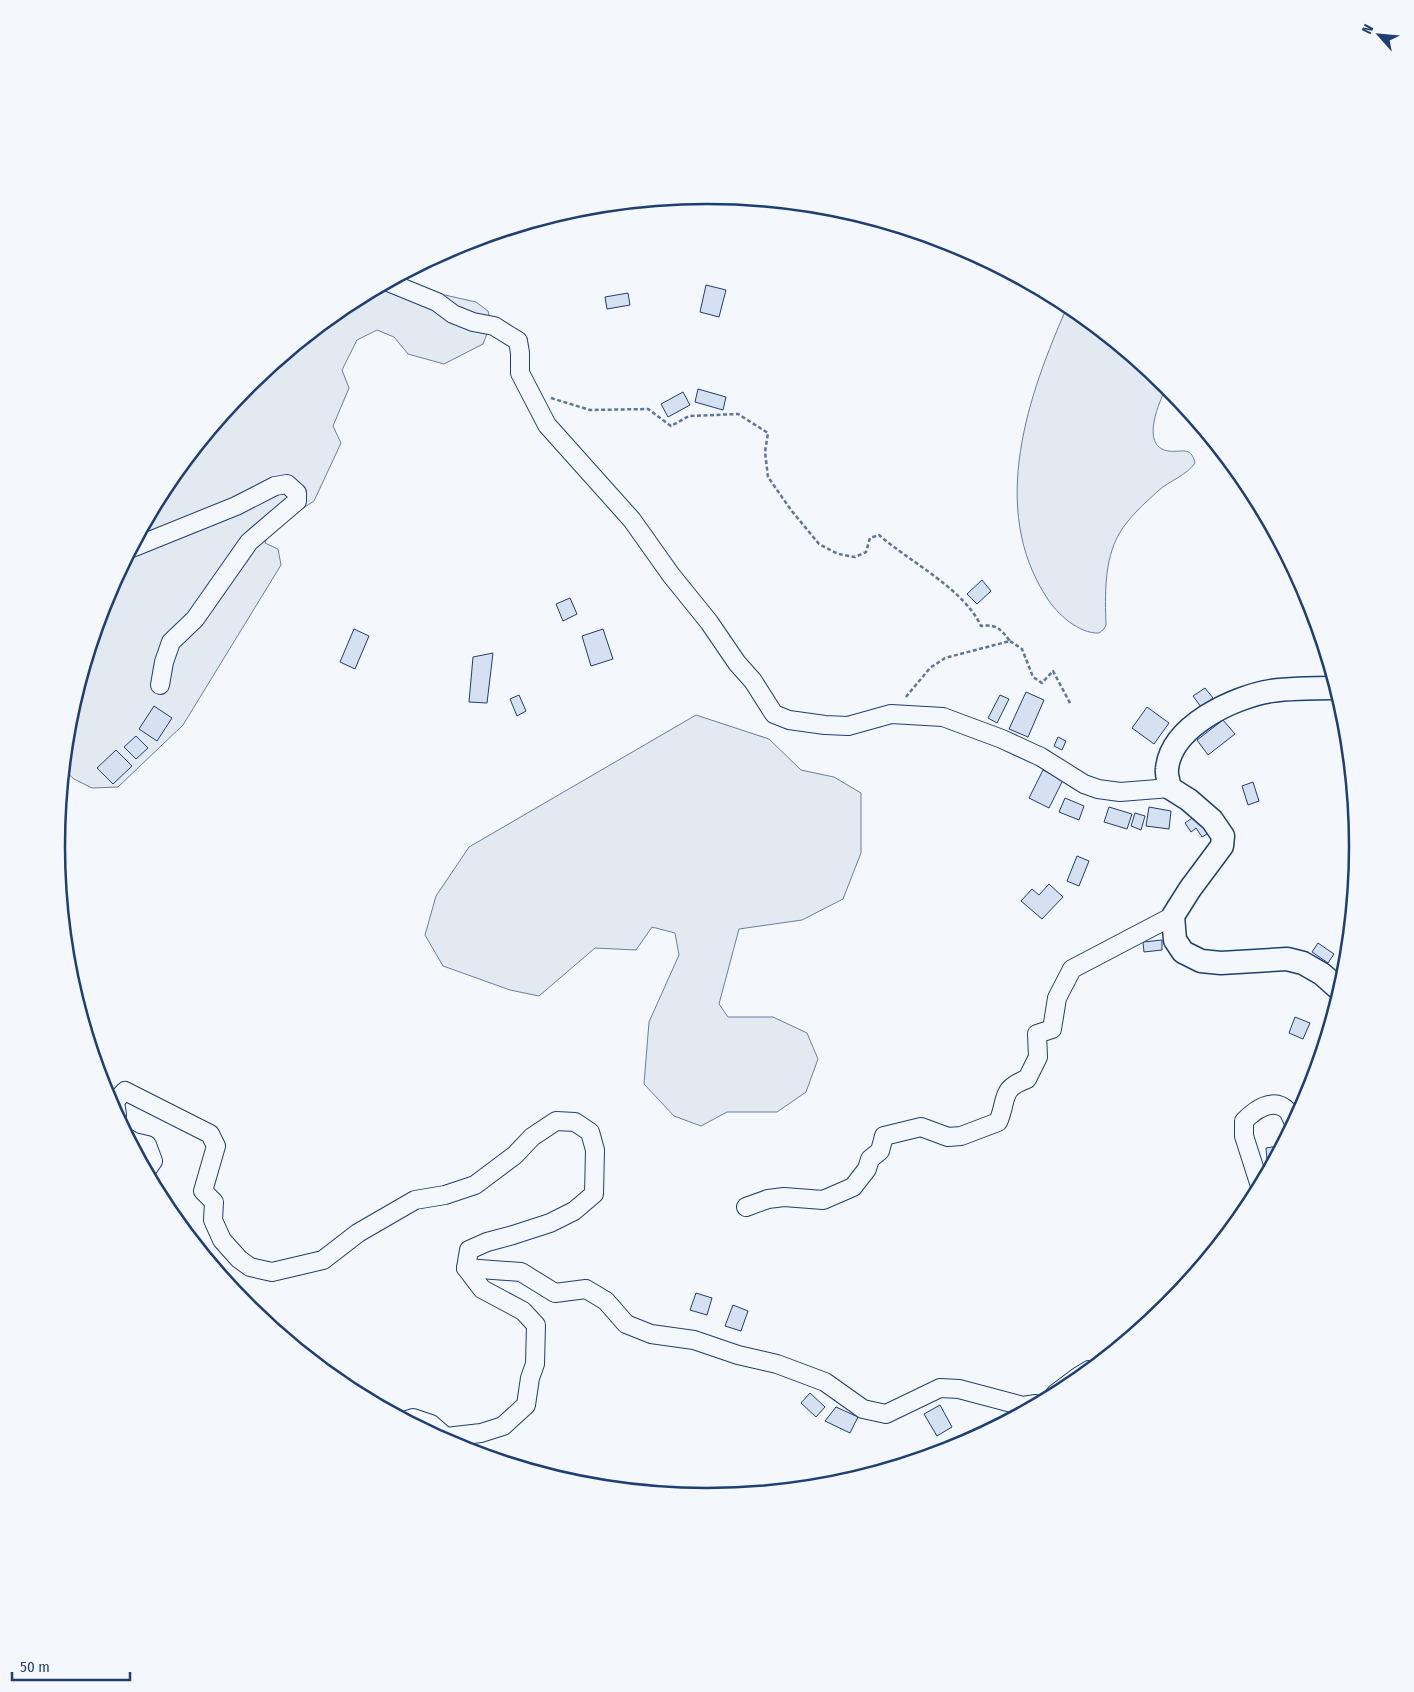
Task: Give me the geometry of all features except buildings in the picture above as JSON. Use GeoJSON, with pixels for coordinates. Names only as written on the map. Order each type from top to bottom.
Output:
{"type":"FeatureCollection","features":[{"type":"Feature","properties":{"kind":"main road"},"geometry":{"type":"LineString","coordinates":[[1329,688],[1286,689],[1244,697],[1200,719],[1177,742],[1166,769],[1170,788],[1189,800],[1212,820],[1223,836],[1222,846],[1173,916],[1174,940],[1183,952],[1201,961],[1221,963],[1287,959],[1303,963],[1322,974],[1334,984]]}},
{"type":"Feature","properties":{"kind":"street"},"geometry":{"type":"LineString","coordinates":[[395,285],[437,302],[453,314],[473,322],[494,326],[518,341],[520,373],[548,425],[632,520],[709,622],[737,663],[753,681],[774,714],[789,720],[848,726],[891,714],[943,717],[1002,739],[1042,757],[1084,784],[1120,792],[1170,788]]}},
{"type":"Feature","properties":{"kind":"street"},"geometry":{"type":"LineString","coordinates":[[140,545],[236,506],[275,486],[287,484],[297,493],[297,501],[249,542],[195,619],[172,642],[164,662],[160,685]]}},
{"type":"Feature","properties":{"kind":"street"},"geometry":{"type":"LineString","coordinates":[[746,1207],[768,1198],[784,1197],[823,1200],[853,1187],[867,1170],[870,1159],[880,1151],[884,1136],[920,1127],[948,1138],[961,1136],[998,1122],[1003,1110],[1004,1096],[1014,1084],[1026,1079],[1038,1057],[1037,1034],[1052,1029],[1057,998],[1072,969],[1173,916]]}},
{"type":"Feature","properties":{"kind":"street"},"geometry":{"type":"LineString","coordinates":[[117,1098],[125,1091],[210,1134],[216,1146],[203,1190],[214,1202],[213,1220],[222,1240],[240,1259],[250,1267],[272,1272],[323,1260],[358,1233],[415,1200],[445,1195],[475,1185],[515,1155],[532,1136],[556,1121],[575,1122],[590,1132],[595,1150],[594,1194],[574,1210],[550,1223],[513,1236],[487,1242],[469,1250],[466,1268],[482,1289],[523,1311],[536,1326],[534,1364],[526,1405],[503,1426],[481,1433],[453,1435]]}},
{"type":"Feature","properties":{"kind":"street"},"geometry":{"type":"LineString","coordinates":[[1257,1177],[1244,1136],[1244,1121],[1264,1105],[1278,1106],[1288,1111],[1290,1115]]}},
{"type":"Feature","properties":{"kind":"street"},"geometry":{"type":"LineString","coordinates":[[138,1143],[147,1144],[153,1161],[150,1165]]}},
{"type":"Feature","properties":{"kind":"street"},"geometry":{"type":"LineString","coordinates":[[466,1268],[521,1272],[555,1293],[586,1289],[606,1301],[626,1324],[651,1334],[694,1340],[738,1355],[777,1364],[825,1382],[863,1409],[886,1414],[940,1388],[959,1388],[1021,1406]]}},
{"type":"Feature","properties":{"kind":"street"},"geometry":{"type":"LineString","coordinates":[[420,1420],[435,1428]]}},
{"type":"Feature","properties":{"kind":"path"},"geometry":{"type":"LineString","coordinates":[[528,390],[590,410],[648,408],[671,426],[689,416],[738,414],[768,433],[765,452],[768,477],[791,510],[819,544],[838,554],[855,557],[866,552],[870,538],[879,535],[944,584],[975,614],[981,626],[991,625],[1000,628],[1010,641],[1022,649],[1033,677],[1042,683],[1053,671],[1071,705]]}},
{"type":"Feature","properties":{"kind":"path"},"geometry":{"type":"LineString","coordinates":[[891,714],[930,668],[937,663],[959,653],[1010,641]]}},
{"type":"Feature","properties":{"kind":"shaded area"},"geometry":{"type":"Polygon","coordinates":[[[402,281],[409,287],[476,302],[488,311],[491,323],[483,344],[444,364],[408,354],[394,337],[377,330],[357,340],[342,370],[349,388],[333,426],[341,443],[314,501],[270,530],[265,543],[278,549],[281,565],[183,725],[118,787],[92,788],[69,774],[77,721],[99,640],[114,600],[131,562],[173,489],[224,423],[284,363],[316,337],[350,312],[402,281]]]}},
{"type":"Feature","properties":{"kind":"shaded area"},"geometry":{"type":"Polygon","coordinates":[[[1065,313],[1130,363],[1163,394],[1154,422],[1153,432],[1155,441],[1159,447],[1168,451],[1188,452],[1193,457],[1195,463],[1187,471],[1162,487],[1132,517],[1119,534],[1110,555],[1106,578],[1106,625],[1099,633],[1076,627],[1051,604],[1029,563],[1020,527],[1017,489],[1020,452],[1028,414],[1053,340],[1065,313]]]}},
{"type":"Feature","properties":{"kind":"shaded area"},"geometry":{"type":"Polygon","coordinates":[[[696,715],[769,739],[801,770],[834,777],[861,793],[861,853],[843,899],[802,920],[739,929],[719,1004],[728,1017],[773,1017],[807,1033],[818,1059],[806,1092],[777,1112],[727,1112],[701,1126],[674,1116],[644,1084],[649,1022],[679,955],[675,933],[652,927],[636,950],[595,948],[539,996],[510,990],[443,966],[425,935],[436,896],[469,847],[696,715]]]}}]}
